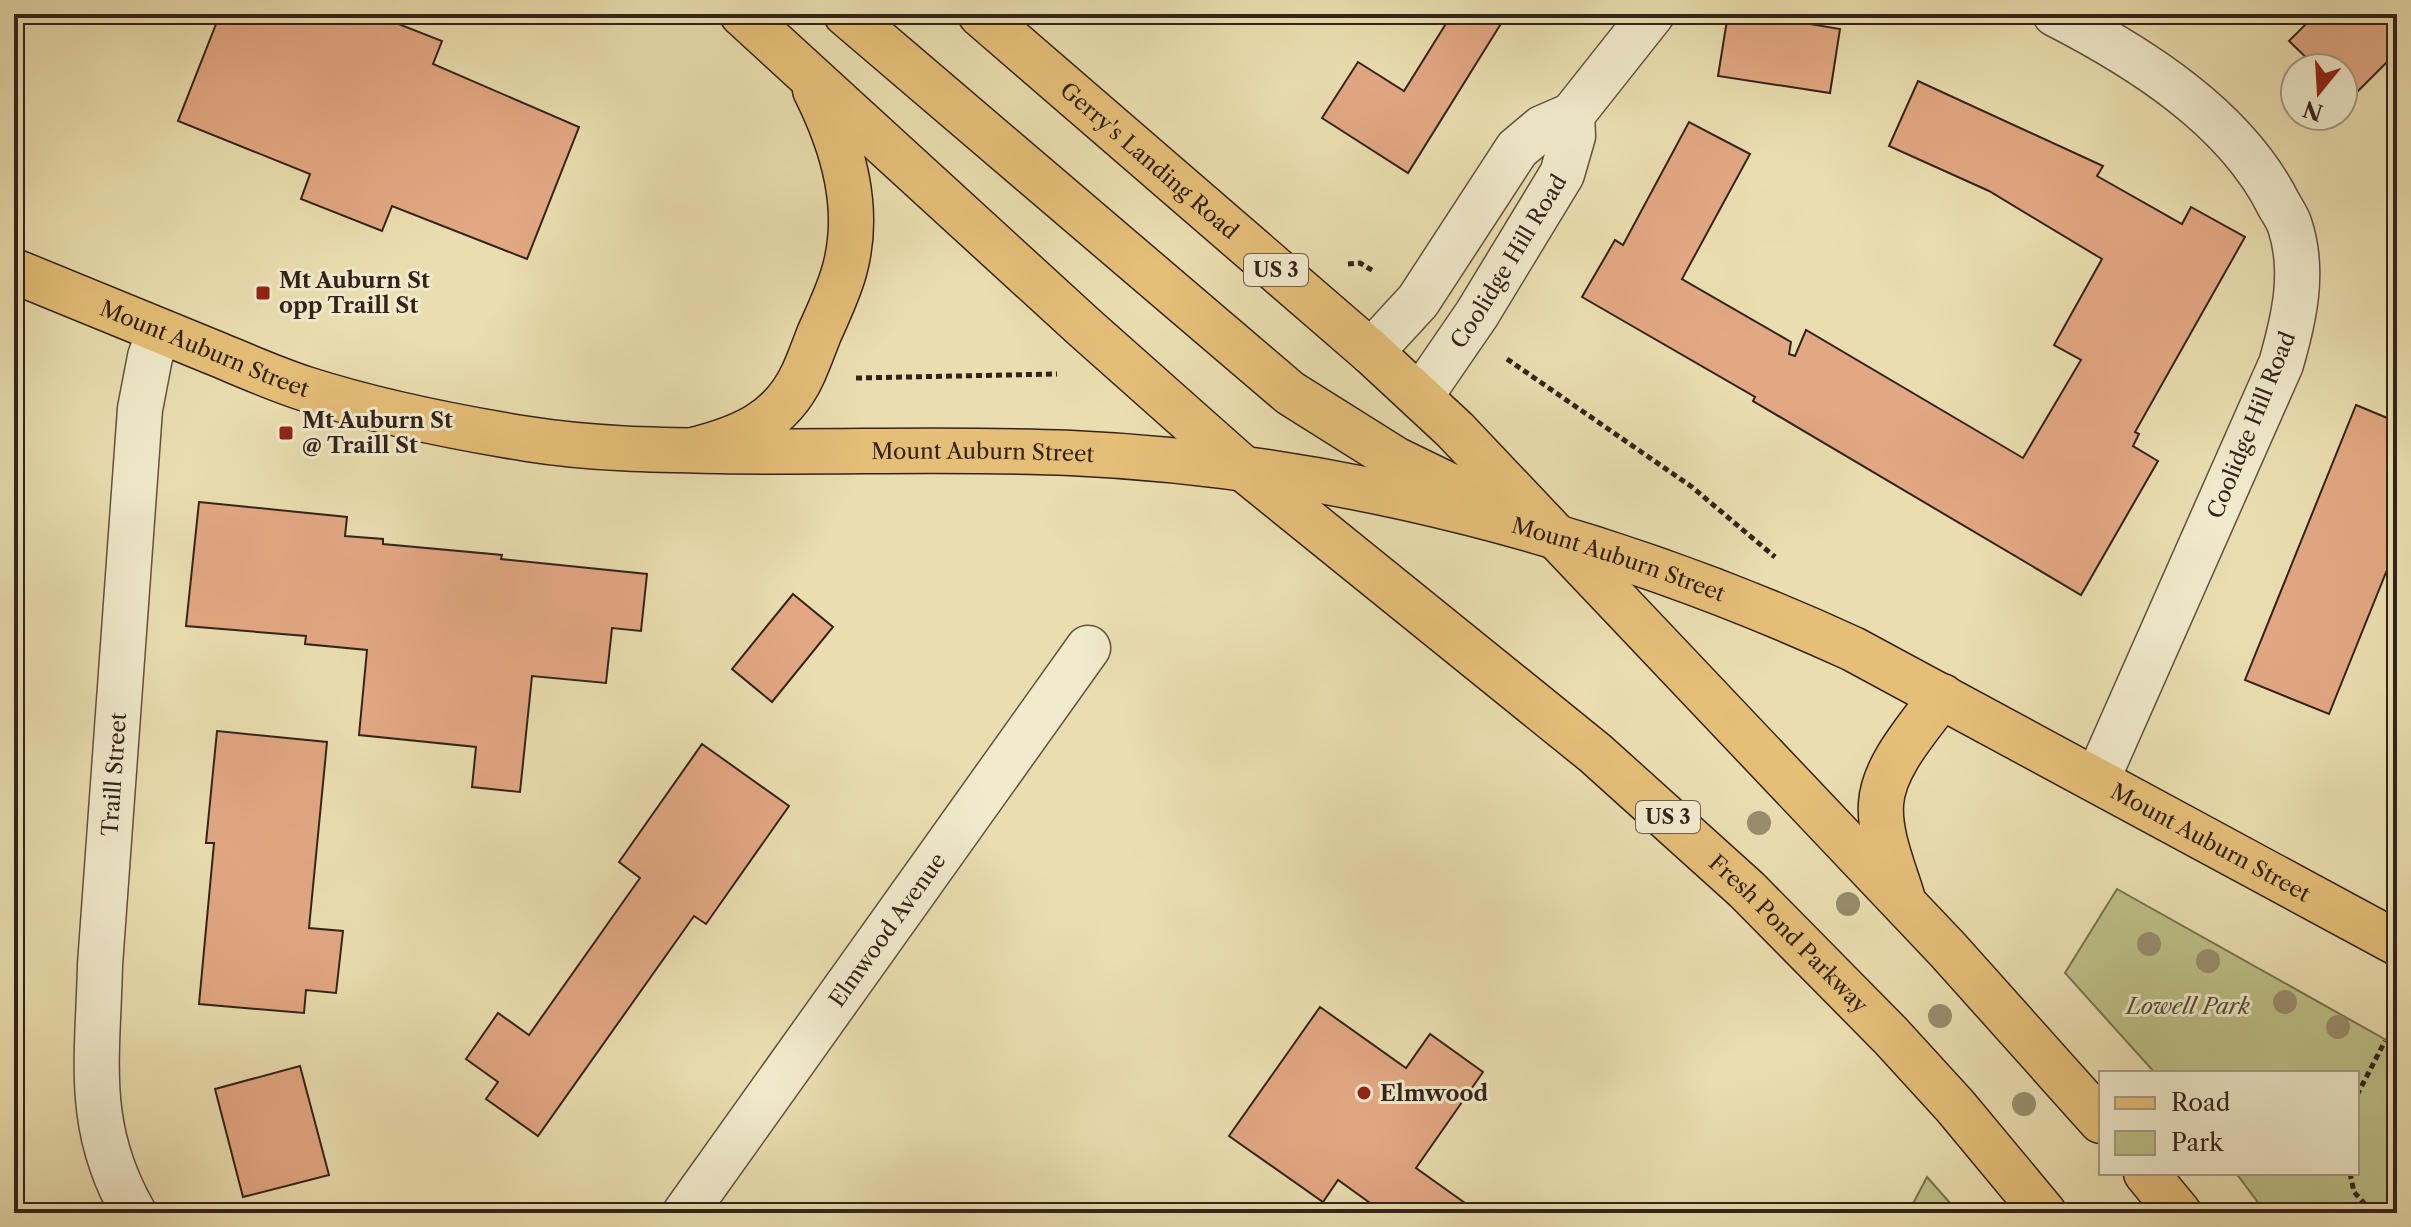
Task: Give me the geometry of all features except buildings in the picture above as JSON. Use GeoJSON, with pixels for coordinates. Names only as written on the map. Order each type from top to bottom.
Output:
{"type":"FeatureCollection","features":[{"type":"Feature","properties":{"kind":"main road","name":"US 3"},"geometry":{"type":"LineString","coordinates":[[742,14],[1245,470]]}},
{"type":"Feature","properties":{"kind":"main road"},"geometry":{"type":"LineString","coordinates":[[846,14],[1290,393],[1395,459],[1559,539]]}},
{"type":"Feature","properties":{"kind":"main road","name":"Gerry's Landing Road"},"geometry":{"type":"LineString","coordinates":[[980,14],[1371,352],[1455,430],[1559,539]]}},
{"type":"Feature","properties":{"kind":"main road"},"geometry":{"type":"LineString","coordinates":[[693,450],[740,436],[774,415],[782,406],[803,375],[845,271],[851,225],[842,154],[834,129],[812,84],[795,62]]}},
{"type":"Feature","properties":{"kind":"main road","name":"Mount Auburn Street"},"geometry":{"type":"LineString","coordinates":[[14,271],[305,389],[425,421],[533,440],[693,450],[1071,453],[1291,475],[1384,493],[1559,539],[1711,589],[1853,649],[2397,943]]}},
{"type":"Feature","properties":{"kind":"main road","name":"Fresh Pond Parkway"},"geometry":{"type":"LineString","coordinates":[[1245,470],[1595,753],[1747,890],[1891,1036],[1955,1106],[2044,1213]]}},
{"type":"Feature","properties":{"kind":"main road","name":"US 3"},"geometry":{"type":"LineString","coordinates":[[1559,539],[1903,902],[2099,1119]]}},
{"type":"Feature","properties":{"kind":"main road"},"geometry":{"type":"LineString","coordinates":[[1903,902],[1885,840],[1880,807],[1883,790],[1894,763],[1942,696]]}},
{"type":"Feature","properties":{"kind":"main road"},"geometry":{"type":"LineString","coordinates":[[2148,1175],[2179,1213]]}},
{"type":"Feature","properties":{"kind":"street"},"geometry":{"type":"LineString","coordinates":[[1371,352],[1418,301],[1517,149],[1542,128],[1572,115],[1652,14]]}},
{"type":"Feature","properties":{"kind":"street","name":"Coolidge Hill Road"},"geometry":{"type":"LineString","coordinates":[[2055,14],[2148,67],[2200,107],[2247,155],[2271,188],[2290,226],[2298,273],[2294,318],[2281,364],[2097,780]]}},
{"type":"Feature","properties":{"kind":"street","name":"Coolidge Hill Road"},"geometry":{"type":"LineString","coordinates":[[1420,397],[1477,314],[1562,174],[1573,136],[1572,115]]}},
{"type":"Feature","properties":{"kind":"street","name":"Traill Street"},"geometry":{"type":"LineString","coordinates":[[134,1213],[112,1170],[104,1142],[99,1118],[96,1048],[140,409],[150,357],[159,331]]}},
{"type":"Feature","properties":{"kind":"street","name":"Elmwood Avenue"},"geometry":{"type":"LineString","coordinates":[[685,1213],[1088,648]]}},
{"type":"Feature","properties":{"kind":"path"},"geometry":{"type":"LineString","coordinates":[[1344,267],[1349,263],[1360,263],[1385,278]]}},
{"type":"Feature","properties":{"kind":"path"},"geometry":{"type":"LineString","coordinates":[[1504,357],[1692,487],[1776,557]]}},
{"type":"Feature","properties":{"kind":"path"},"geometry":{"type":"LineString","coordinates":[[854,378],[1066,373]]}},
{"type":"Feature","properties":{"kind":"path"},"geometry":{"type":"LineString","coordinates":[[2359,1091],[2385,1041]]}},
{"type":"Feature","properties":{"kind":"path"},"geometry":{"type":"LineString","coordinates":[[2350,1175],[2354,1192],[2373,1213]]}},
{"type":"Feature","properties":{"kind":"green space","name":"Lowell Park"},"geometry":{"type":"Polygon","coordinates":[[[2117,889],[2397,1046],[2397,1213],[2266,1213],[2238,1175],[2359,1175],[2359,1071],[2153,1071],[2065,973],[2117,889]]]}},
{"type":"Feature","properties":{"kind":"green space"},"geometry":{"type":"Polygon","coordinates":[[[1927,1177],[1959,1213],[1908,1213],[1927,1177]]]}},
{"type":"Feature","properties":{"kind":"place","name":"Mt Auburn St opp Traill St"},"geometry":{"type":"Point","coordinates":[263,293]}},
{"type":"Feature","properties":{"kind":"place","name":"Mt Auburn St @ Traill St"},"geometry":{"type":"Point","coordinates":[286,433]}},
{"type":"Feature","properties":{"kind":"place","name":"Elmwood"},"geometry":{"type":"Point","coordinates":[1364,1093]}}]}
